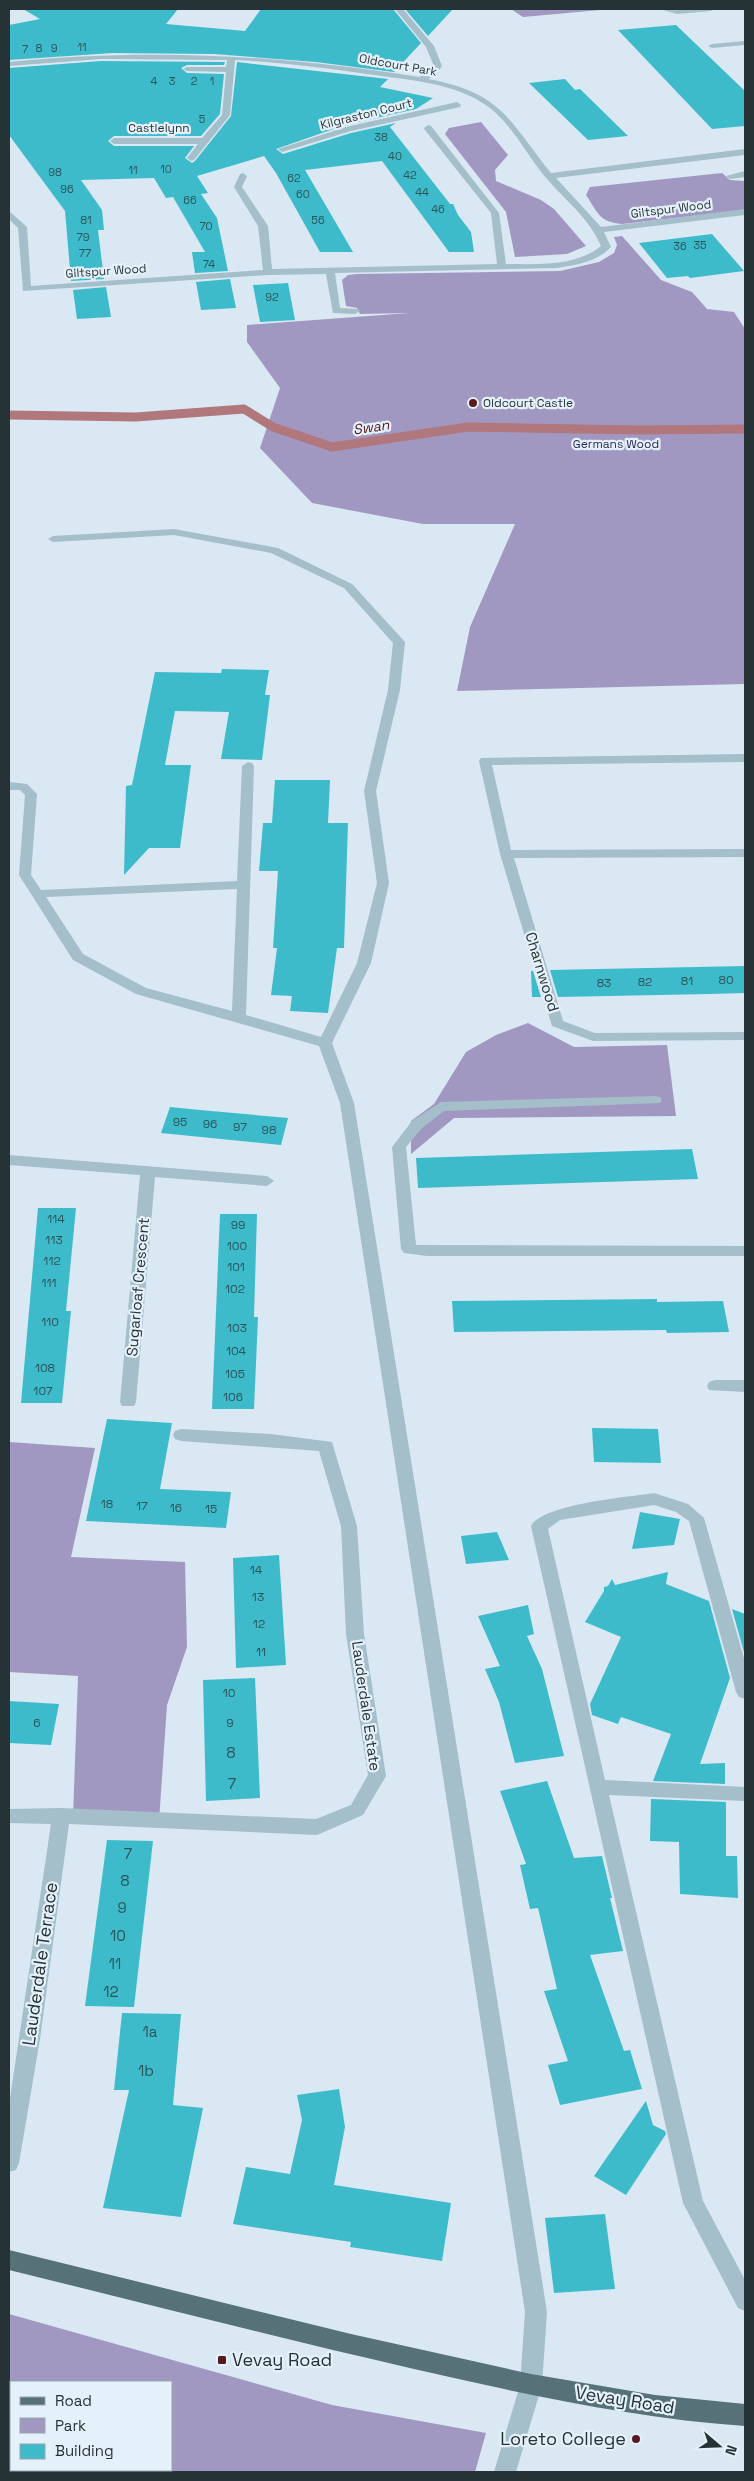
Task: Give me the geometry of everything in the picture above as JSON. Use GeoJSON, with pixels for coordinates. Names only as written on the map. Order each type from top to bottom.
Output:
{"type":"FeatureCollection","features":[{"type":"Feature","properties":{"kind":"main road","name":"Vevay Road"},"geometry":{"type":"LineString","coordinates":[[9,2260],[342,2342],[531,2385],[655,2406],[745,2415]]}},
{"type":"Feature","properties":{"kind":"street"},"geometry":{"type":"LineString","coordinates":[[399,9],[430,46],[438,66],[432,74],[419,80]]}},
{"type":"Feature","properties":{"kind":"street"},"geometry":{"type":"LineString","coordinates":[[664,9],[677,12],[711,9]]}},
{"type":"Feature","properties":{"kind":"street"},"geometry":{"type":"LineString","coordinates":[[712,46],[745,43]]}},
{"type":"Feature","properties":{"kind":"street","name":"Oldcourt Park"},"geometry":{"type":"LineString","coordinates":[[9,64],[94,58],[232,57],[308,63],[419,80],[463,91],[493,107],[517,133],[549,176]]}},
{"type":"Feature","properties":{"kind":"street","name":"Castlelynn"},"geometry":{"type":"LineString","coordinates":[[191,158],[226,115],[232,57]]}},
{"type":"Feature","properties":{"kind":"street"},"geometry":{"type":"LineString","coordinates":[[187,69],[230,70]]}},
{"type":"Feature","properties":{"kind":"street","name":"Kilgraston Court"},"geometry":{"type":"LineString","coordinates":[[282,149],[349,129],[457,105]]}},
{"type":"Feature","properties":{"kind":"street"},"geometry":{"type":"LineString","coordinates":[[428,128],[494,213],[502,267]]}},
{"type":"Feature","properties":{"kind":"street","name":"Castlelynn"},"geometry":{"type":"LineString","coordinates":[[114,140],[205,141]]}},
{"type":"Feature","properties":{"kind":"street"},"geometry":{"type":"LineString","coordinates":[[549,176],[745,152]]}},
{"type":"Feature","properties":{"kind":"street"},"geometry":{"type":"LineString","coordinates":[[730,176],[745,174]]}},
{"type":"Feature","properties":{"kind":"street"},"geometry":{"type":"LineString","coordinates":[[243,176],[238,187],[263,226],[268,272]]}},
{"type":"Feature","properties":{"kind":"street"},"geometry":{"type":"LineString","coordinates":[[549,176],[600,230]]}},
{"type":"Feature","properties":{"kind":"street","name":"Giltspur Wood"},"geometry":{"type":"LineString","coordinates":[[9,214],[22,227],[26,289],[330,269],[502,267],[561,264],[594,257],[606,247],[600,230],[745,212]]}},
{"type":"Feature","properties":{"kind":"street"},"geometry":{"type":"LineString","coordinates":[[330,269],[336,311],[355,311]]}},
{"type":"Feature","properties":{"kind":"street"},"geometry":{"type":"LineString","coordinates":[[53,539],[174,532],[274,550],[348,586],[399,642],[394,690],[370,791],[383,883],[364,963],[325,1044],[347,1103],[536,2312],[531,2385],[505,2472]]}},
{"type":"Feature","properties":{"kind":"street","name":"Charnwood"},"geometry":{"type":"LineString","coordinates":[[745,758],[485,761],[506,854],[557,1023],[593,1037],[745,1036]]}},
{"type":"Feature","properties":{"kind":"street"},"geometry":{"type":"LineString","coordinates":[[239,1017],[248,766]]}},
{"type":"Feature","properties":{"kind":"street"},"geometry":{"type":"LineString","coordinates":[[9,786],[23,787],[31,794],[25,875],[78,957],[141,991],[239,1017],[325,1044]]}},
{"type":"Feature","properties":{"kind":"street"},"geometry":{"type":"LineString","coordinates":[[506,854],[745,853]]}},
{"type":"Feature","properties":{"kind":"street"},"geometry":{"type":"LineString","coordinates":[[37,894],[244,884]]}},
{"type":"Feature","properties":{"kind":"street"},"geometry":{"type":"LineString","coordinates":[[655,1100],[441,1107],[404,1136],[399,1147],[409,1249],[427,1251],[745,1251]]}},
{"type":"Feature","properties":{"kind":"street"},"geometry":{"type":"LineString","coordinates":[[9,1160],[148,1173],[267,1181]]}},
{"type":"Feature","properties":{"kind":"street","name":"Sugarloaf Crescent"},"geometry":{"type":"LineString","coordinates":[[128,1402],[148,1173]]}},
{"type":"Feature","properties":{"kind":"street"},"geometry":{"type":"LineString","coordinates":[[715,1386],[745,1386]]}},
{"type":"Feature","properties":{"kind":"street","name":"Lauderdale Estate"},"geometry":{"type":"LineString","coordinates":[[61,1816],[317,1827],[357,1810],[377,1776],[355,1634],[349,1526],[326,1446],[271,1440],[181,1435]]}},
{"type":"Feature","properties":{"kind":"street"},"geometry":{"type":"LineString","coordinates":[[745,1692],[696,1518],[682,1508],[654,1499],[556,1515],[539,1526],[540,1540],[693,2203],[745,2302]]}},
{"type":"Feature","properties":{"kind":"street"},"geometry":{"type":"LineString","coordinates":[[597,1787],[745,1794]]}},
{"type":"Feature","properties":{"kind":"street"},"geometry":{"type":"LineString","coordinates":[[9,1816],[61,1816]]}},
{"type":"Feature","properties":{"kind":"street","name":"Lauderdale Terrace"},"geometry":{"type":"LineString","coordinates":[[9,2163],[30,2039],[61,1816]]}},
{"type":"Feature","properties":{"kind":"green space"},"geometry":{"type":"Polygon","coordinates":[[[511,9],[611,9],[523,17],[511,9]]]}},
{"type":"Feature","properties":{"kind":"green space"},"geometry":{"type":"Polygon","coordinates":[[[481,122],[508,155],[495,170],[496,181],[541,200],[554,209],[586,246],[567,254],[515,257],[506,212],[445,134],[449,128],[481,122]]]}},
{"type":"Feature","properties":{"kind":"green space"},"geometry":{"type":"Polygon","coordinates":[[[722,173],[730,180],[745,181],[745,210],[622,224],[608,221],[600,216],[586,195],[590,187],[722,173]]]}},
{"type":"Feature","properties":{"kind":"green space","name":"Germans Wood"},"geometry":{"type":"Polygon","coordinates":[[[622,236],[661,280],[692,292],[707,309],[734,312],[745,329],[745,684],[457,691],[470,627],[515,524],[423,524],[312,503],[260,448],[280,388],[247,342],[247,325],[409,313],[360,314],[357,308],[346,306],[342,280],[348,275],[357,274],[560,271],[599,262],[614,253],[617,245],[614,237],[622,236]]]}},
{"type":"Feature","properties":{"kind":"green space"},"geometry":{"type":"Polygon","coordinates":[[[528,1023],[574,1047],[667,1045],[676,1116],[454,1118],[411,1154],[411,1121],[434,1104],[466,1052],[496,1035],[528,1023]]]}},
{"type":"Feature","properties":{"kind":"green space"},"geometry":{"type":"Polygon","coordinates":[[[9,1442],[95,1448],[71,1557],[185,1562],[187,1647],[167,1705],[159,1821],[73,1818],[78,1676],[9,1672],[9,1442]]]}},
{"type":"Feature","properties":{"kind":"green space"},"geometry":{"type":"Polygon","coordinates":[[[9,2314],[332,2405],[486,2433],[475,2472],[9,2472],[9,2314]]]}},
{"type":"Feature","properties":{"kind":"building"},"geometry":{"type":"Polygon","coordinates":[[[23,9],[178,9],[166,24],[245,31],[261,9],[393,9],[421,43],[394,72],[316,62],[214,54],[112,53],[9,60],[9,25],[40,19],[23,9]]]}},
{"type":"Feature","properties":{"kind":"building"},"geometry":{"type":"Polygon","coordinates":[[[405,9],[453,9],[428,36],[405,9]]]}},
{"type":"Feature","properties":{"kind":"building"},"geometry":{"type":"Polygon","coordinates":[[[676,25],[745,91],[745,126],[712,129],[618,30],[676,25]]]}},
{"type":"Feature","properties":{"kind":"building"},"geometry":{"type":"Polygon","coordinates":[[[101,61],[225,62],[224,65],[187,65],[181,68],[187,73],[224,74],[220,114],[201,136],[114,136],[108,141],[114,146],[194,146],[185,158],[192,163],[231,116],[237,62],[388,79],[380,87],[433,98],[416,109],[345,125],[276,149],[283,154],[351,133],[396,123],[390,127],[450,204],[453,204],[458,215],[471,232],[474,252],[449,252],[382,161],[305,170],[353,252],[320,252],[276,173],[264,156],[197,176],[208,193],[201,194],[217,218],[228,271],[195,273],[192,252],[205,252],[173,197],[166,198],[154,178],[81,180],[102,210],[104,230],[98,230],[104,279],[71,281],[65,211],[9,135],[9,68],[101,61]]]}},
{"type":"Feature","properties":{"kind":"building"},"geometry":{"type":"Polygon","coordinates":[[[565,79],[575,90],[580,89],[628,136],[588,140],[529,83],[565,79]]]}},
{"type":"Feature","properties":{"kind":"building"},"geometry":{"type":"Polygon","coordinates":[[[712,234],[744,271],[690,278],[688,276],[667,278],[639,243],[712,234]]]}},
{"type":"Feature","properties":{"kind":"building"},"geometry":{"type":"Polygon","coordinates":[[[230,279],[236,308],[201,310],[196,282],[230,279]]]}},
{"type":"Feature","properties":{"kind":"building"},"geometry":{"type":"Polygon","coordinates":[[[288,283],[295,320],[260,322],[253,285],[288,283]]]}},
{"type":"Feature","properties":{"kind":"building"},"geometry":{"type":"Polygon","coordinates":[[[106,287],[111,317],[77,319],[73,290],[106,287]]]}},
{"type":"Feature","properties":{"kind":"building"},"geometry":{"type":"Polygon","coordinates":[[[222,669],[269,670],[265,695],[270,695],[262,760],[221,759],[229,712],[175,711],[165,765],[191,765],[180,848],[149,848],[124,875],[126,786],[132,785],[155,672],[221,673],[222,669]]]}},
{"type":"Feature","properties":{"kind":"building"},"geometry":{"type":"Polygon","coordinates":[[[275,780],[330,780],[328,823],[348,823],[344,948],[337,948],[328,1013],[290,1011],[292,996],[271,995],[277,948],[273,948],[278,871],[259,871],[263,823],[272,823],[275,780]]]}},
{"type":"Feature","properties":{"kind":"building"},"geometry":{"type":"Polygon","coordinates":[[[745,966],[745,993],[710,994],[558,997],[550,970],[745,966]]]}},
{"type":"Feature","properties":{"kind":"building"},"geometry":{"type":"Polygon","coordinates":[[[531,971],[533,971],[541,997],[532,997],[531,971]]]}},
{"type":"Feature","properties":{"kind":"building"},"geometry":{"type":"Polygon","coordinates":[[[170,1107],[288,1118],[281,1145],[161,1133],[170,1107]]]}},
{"type":"Feature","properties":{"kind":"building"},"geometry":{"type":"Polygon","coordinates":[[[692,1149],[698,1179],[418,1188],[416,1158],[692,1149]]]}},
{"type":"Feature","properties":{"kind":"building"},"geometry":{"type":"Polygon","coordinates":[[[38,1208],[76,1208],[66,1311],[71,1311],[62,1403],[21,1403],[38,1208]]]}},
{"type":"Feature","properties":{"kind":"building"},"geometry":{"type":"Polygon","coordinates":[[[220,1214],[257,1214],[254,1317],[258,1317],[254,1409],[212,1409],[220,1214]]]}},
{"type":"Feature","properties":{"kind":"building"},"geometry":{"type":"Polygon","coordinates":[[[657,1299],[657,1302],[723,1301],[729,1332],[667,1333],[666,1330],[454,1332],[452,1301],[657,1299]]]}},
{"type":"Feature","properties":{"kind":"building"},"geometry":{"type":"Polygon","coordinates":[[[107,1419],[172,1423],[160,1489],[231,1492],[226,1528],[86,1521],[107,1419]]]}},
{"type":"Feature","properties":{"kind":"building"},"geometry":{"type":"Polygon","coordinates":[[[592,1428],[658,1429],[661,1463],[594,1462],[592,1428]]]}},
{"type":"Feature","properties":{"kind":"building"},"geometry":{"type":"Polygon","coordinates":[[[640,1512],[680,1519],[674,1545],[632,1549],[640,1512]]]}},
{"type":"Feature","properties":{"kind":"building"},"geometry":{"type":"Polygon","coordinates":[[[497,1532],[509,1560],[466,1564],[461,1536],[497,1532]]]}},
{"type":"Feature","properties":{"kind":"building"},"geometry":{"type":"Polygon","coordinates":[[[279,1555],[286,1665],[236,1668],[233,1558],[279,1555]]]}},
{"type":"Feature","properties":{"kind":"building"},"geometry":{"type":"Polygon","coordinates":[[[668,1572],[666,1584],[709,1601],[730,1678],[700,1764],[725,1763],[725,1784],[653,1781],[671,1734],[621,1717],[618,1724],[592,1715],[590,1704],[621,1637],[585,1622],[604,1591],[604,1587],[608,1586],[612,1579],[615,1585],[668,1572]]]}},
{"type":"Feature","properties":{"kind":"building"},"geometry":{"type":"Polygon","coordinates":[[[528,1605],[534,1634],[527,1636],[542,1669],[564,1756],[515,1763],[499,1702],[485,1669],[500,1666],[478,1616],[528,1605]]]}},
{"type":"Feature","properties":{"kind":"building"},"geometry":{"type":"Polygon","coordinates":[[[732,1609],[745,1614],[745,1656],[732,1609]]]}},
{"type":"Feature","properties":{"kind":"building"},"geometry":{"type":"Polygon","coordinates":[[[255,1678],[260,1798],[206,1801],[203,1680],[255,1678]]]}},
{"type":"Feature","properties":{"kind":"building"},"geometry":{"type":"Polygon","coordinates":[[[9,1701],[59,1704],[51,1745],[9,1743],[9,1701]]]}},
{"type":"Feature","properties":{"kind":"building"},"geometry":{"type":"Polygon","coordinates":[[[547,1781],[574,1858],[602,1856],[623,1951],[590,1955],[624,2051],[630,2050],[642,2089],[560,2105],[548,2065],[568,2061],[544,1991],[557,1989],[538,1908],[530,1909],[520,1865],[526,1864],[500,1791],[547,1781]]]}},
{"type":"Feature","properties":{"kind":"building"},"geometry":{"type":"Polygon","coordinates":[[[651,1799],[726,1802],[726,1856],[737,1856],[738,1898],[680,1894],[679,1842],[650,1841],[651,1799]]]}},
{"type":"Feature","properties":{"kind":"building"},"geometry":{"type":"Polygon","coordinates":[[[107,1840],[153,1841],[134,2007],[85,2006],[107,1840]]]}},
{"type":"Feature","properties":{"kind":"building"},"geometry":{"type":"Polygon","coordinates":[[[122,2013],[181,2014],[173,2105],[203,2108],[181,2217],[103,2208],[129,2090],[114,2090],[122,2013]]]}},
{"type":"Feature","properties":{"kind":"building"},"geometry":{"type":"Polygon","coordinates":[[[339,2089],[345,2127],[334,2185],[451,2203],[442,2261],[350,2247],[351,2242],[233,2224],[246,2167],[290,2174],[302,2120],[297,2095],[339,2089]]]}},
{"type":"Feature","properties":{"kind":"building"},"geometry":{"type":"Polygon","coordinates":[[[646,2101],[653,2125],[665,2131],[666,2134],[626,2195],[594,2176],[646,2101]]]}},
{"type":"Feature","properties":{"kind":"building"},"geometry":{"type":"Polygon","coordinates":[[[605,2214],[615,2289],[554,2293],[545,2218],[605,2214]]]}},
{"type":"Feature","properties":{"kind":"waterway","name":"Swan"},"geometry":{"type":"LineString","coordinates":[[9,415],[136,417],[244,409],[273,427],[332,447],[468,427],[640,430],[745,429]]}},
{"type":"Feature","properties":{"kind":"place","name":"Oldcourt Castle"},"geometry":{"type":"Point","coordinates":[473,403]}},
{"type":"Feature","properties":{"kind":"place","name":"Vevay Road"},"geometry":{"type":"Point","coordinates":[222,2360]}},
{"type":"Feature","properties":{"kind":"place","name":"Loreto College"},"geometry":{"type":"Point","coordinates":[636,2439]}}]}
